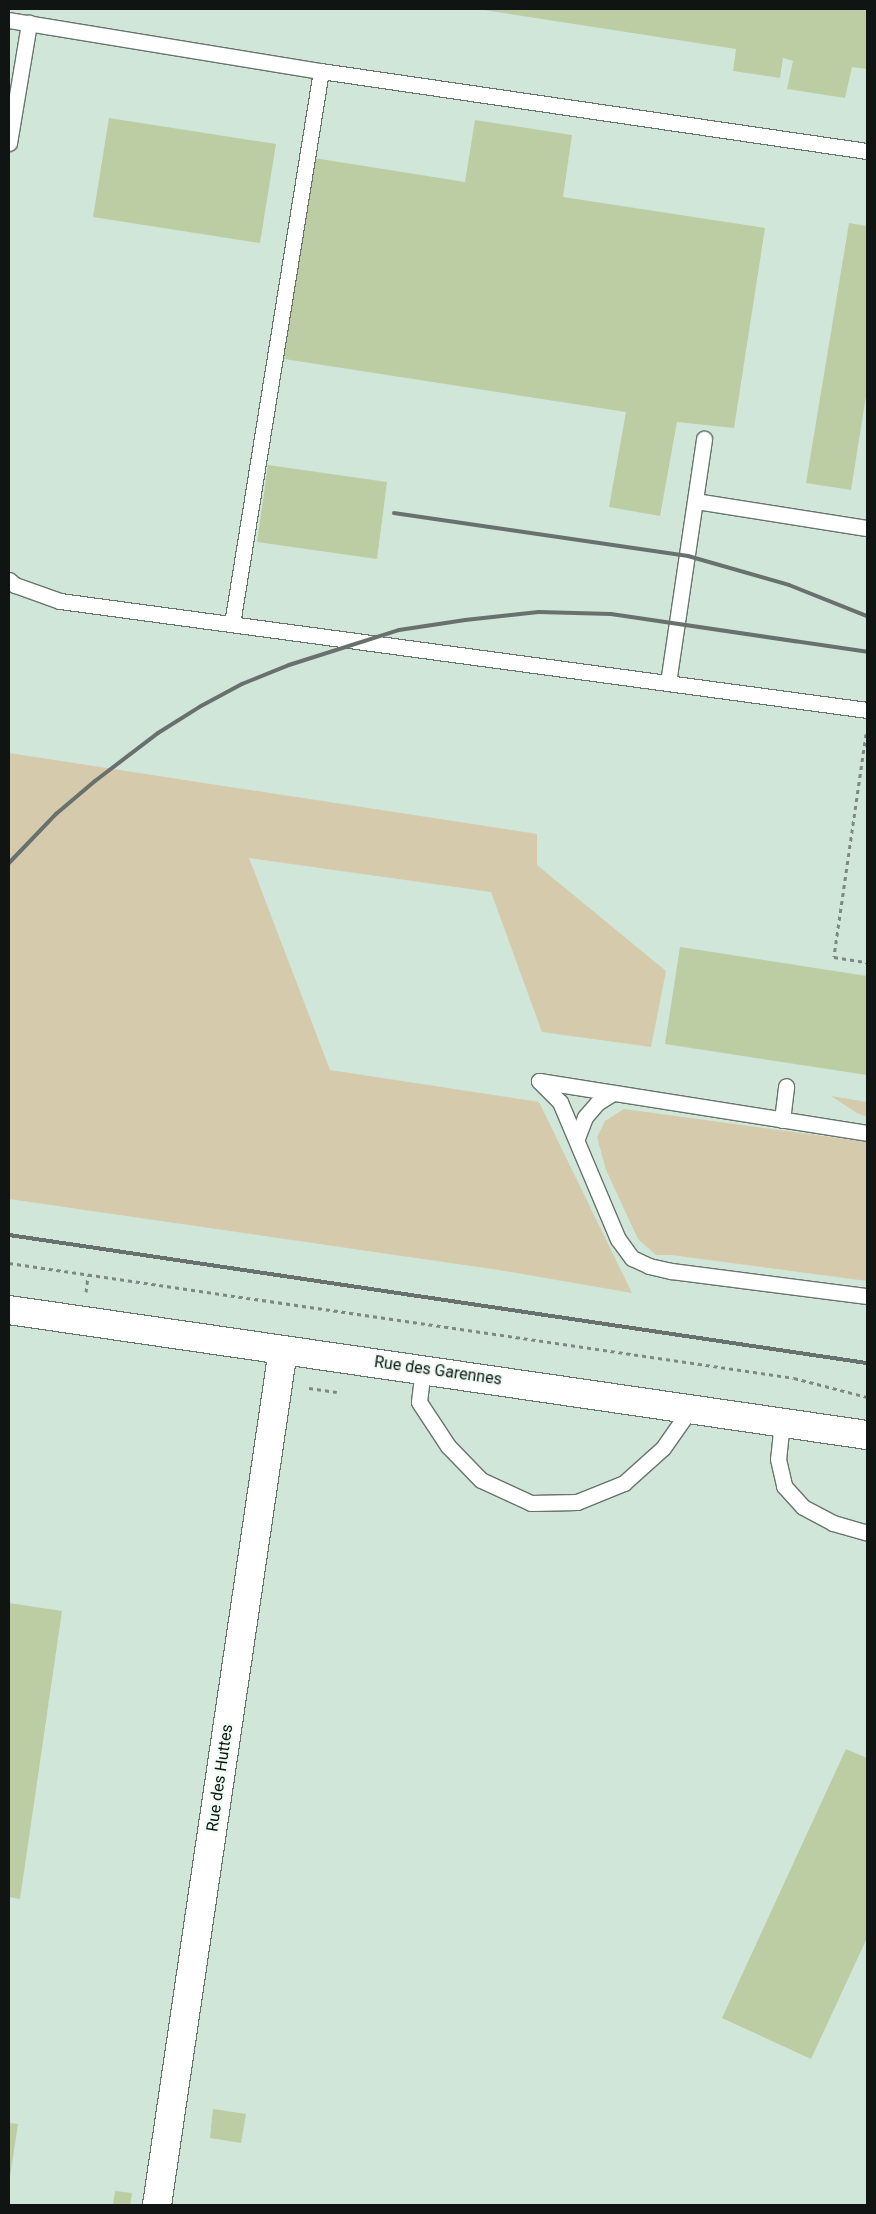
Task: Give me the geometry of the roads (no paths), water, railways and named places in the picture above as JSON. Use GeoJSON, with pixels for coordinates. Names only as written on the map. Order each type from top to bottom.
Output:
{"type":"FeatureCollection","features":[{"type":"Feature","properties":{"kind":"street","name":"Rue des Garennes"},"geometry":{"type":"LineString","coordinates":[[9,1310],[867,1435]]}},
{"type":"Feature","properties":{"kind":"street","name":"Rue des Huttes"},"geometry":{"type":"LineString","coordinates":[[157,2205],[283,1350]]}},
{"type":"Feature","properties":{"kind":"lane"},"geometry":{"type":"LineString","coordinates":[[9,20],[321,71],[867,151]]}},
{"type":"Feature","properties":{"kind":"lane"},"geometry":{"type":"LineString","coordinates":[[9,143],[29,23]]}},
{"type":"Feature","properties":{"kind":"lane"},"geometry":{"type":"LineString","coordinates":[[232,624],[321,71]]}},
{"type":"Feature","properties":{"kind":"lane"},"geometry":{"type":"LineString","coordinates":[[668,683],[704,439]]}},
{"type":"Feature","properties":{"kind":"lane"},"geometry":{"type":"LineString","coordinates":[[696,501],[867,528]]}},
{"type":"Feature","properties":{"kind":"lane"},"geometry":{"type":"LineString","coordinates":[[9,580],[15,585],[60,600],[867,710]]}},
{"type":"Feature","properties":{"kind":"lane"},"geometry":{"type":"LineString","coordinates":[[867,1133],[539,1081],[560,1102],[577,1138],[618,1239],[632,1258],[649,1266],[671,1272],[867,1296]]}},
{"type":"Feature","properties":{"kind":"lane"},"geometry":{"type":"LineString","coordinates":[[782,1120],[786,1086]]}},
{"type":"Feature","properties":{"kind":"lane"},"geometry":{"type":"LineString","coordinates":[[577,1138],[585,1117],[597,1103],[614,1093]]}},
{"type":"Feature","properties":{"kind":"lane"},"geometry":{"type":"LineString","coordinates":[[423,1369],[419,1402],[448,1446],[481,1480],[531,1503],[577,1502],[624,1482],[663,1448],[691,1408]]}},
{"type":"Feature","properties":{"kind":"lane"},"geometry":{"type":"LineString","coordinates":[[782,1422],[778,1459],[784,1486],[803,1507],[833,1523],[867,1533]]}},
{"type":"Feature","properties":{"kind":"railway"},"geometry":{"type":"LineString","coordinates":[[394,513],[688,556],[789,585],[867,616]]}},
{"type":"Feature","properties":{"kind":"railway"},"geometry":{"type":"LineString","coordinates":[[9,863],[56,814],[95,781],[158,733],[201,706],[242,684],[289,665],[399,630],[465,620],[539,612],[611,614],[867,652]]}},
{"type":"Feature","properties":{"kind":"railway"},"geometry":{"type":"LineString","coordinates":[[9,1235],[867,1363]]}}]}
